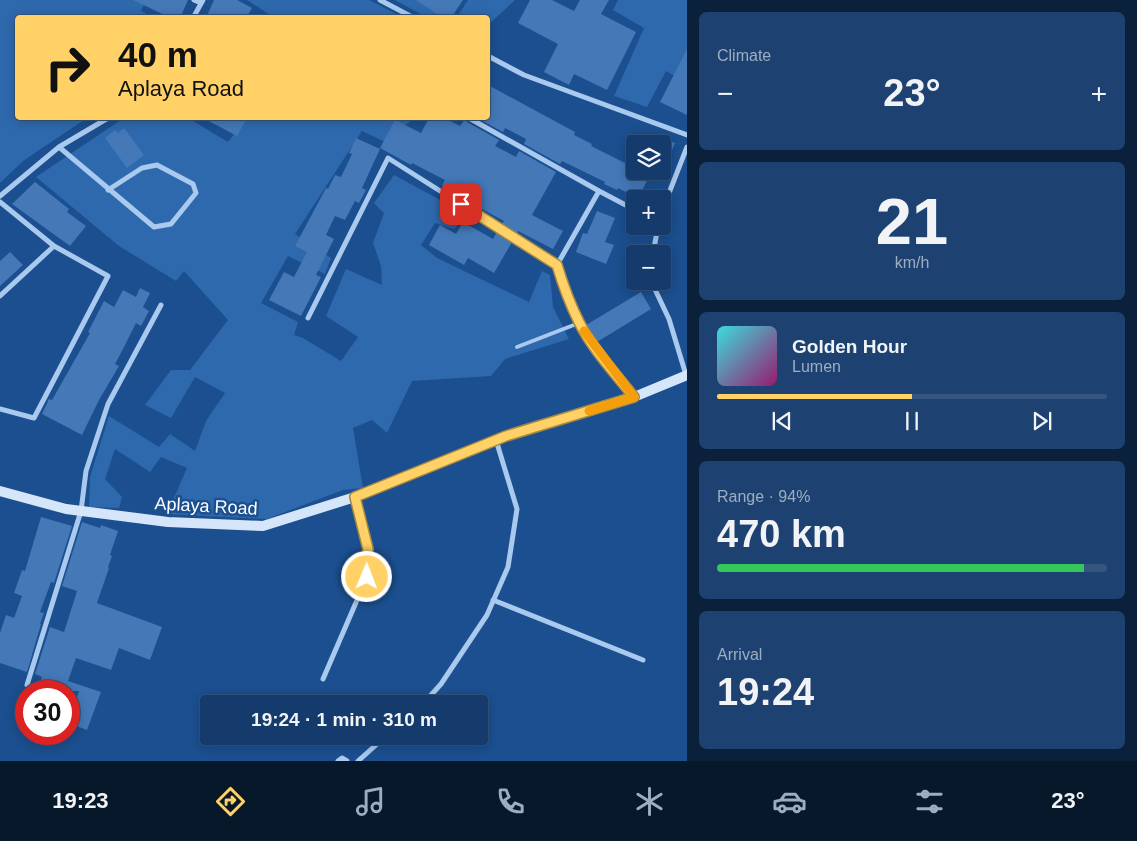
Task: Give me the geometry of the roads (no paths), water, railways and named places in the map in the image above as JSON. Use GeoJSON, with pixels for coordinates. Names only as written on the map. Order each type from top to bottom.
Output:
{"type":"FeatureCollection","features":[{"type":"Feature","properties":{"kind":"street"},"geometry":{"type":"LineString","coordinates":[[194,0],[202,1],[195,15]]}},
{"type":"Feature","properties":{"kind":"street"},"geometry":{"type":"LineString","coordinates":[[380,0],[408,15]]}},
{"type":"Feature","properties":{"kind":"street"},"geometry":{"type":"LineString","coordinates":[[490,57],[524,75],[687,135]]}},
{"type":"Feature","properties":{"kind":"street"},"geometry":{"type":"LineString","coordinates":[[0,196],[59,147],[105,120]]}},
{"type":"Feature","properties":{"kind":"street"},"geometry":{"type":"LineString","coordinates":[[473,120],[626,205]]}},
{"type":"Feature","properties":{"kind":"street"},"geometry":{"type":"LineString","coordinates":[[59,147],[108,190],[154,227],[171,224],[196,193],[193,184],[157,165],[142,168],[108,190]]}},
{"type":"Feature","properties":{"kind":"street"},"geometry":{"type":"LineString","coordinates":[[670,190],[687,147]]}},
{"type":"Feature","properties":{"kind":"street"},"geometry":{"type":"LineString","coordinates":[[308,318],[388,158],[557,265],[565,292],[579,323],[634,397]]}},
{"type":"Feature","properties":{"kind":"street"},"geometry":{"type":"LineString","coordinates":[[557,265],[599,191]]}},
{"type":"Feature","properties":{"kind":"street"},"geometry":{"type":"LineString","coordinates":[[0,202],[54,246],[108,276],[34,418],[0,409]]}},
{"type":"Feature","properties":{"kind":"street"},"geometry":{"type":"LineString","coordinates":[[0,296],[54,246]]}},
{"type":"Feature","properties":{"kind":"street"},"geometry":{"type":"LineString","coordinates":[[655,290],[668,318],[687,375]]}},
{"type":"Feature","properties":{"kind":"street"},"geometry":{"type":"LineString","coordinates":[[29,680],[81,511],[86,472],[108,404],[161,305]]}},
{"type":"Feature","properties":{"kind":"street","name":"Aplaya Road"},"geometry":{"type":"LineString","coordinates":[[0,492],[66,510],[168,522],[263,526],[355,497],[496,440],[634,397],[687,375]]}},
{"type":"Feature","properties":{"kind":"street"},"geometry":{"type":"LineString","coordinates":[[431,695],[441,684],[487,615],[508,567],[517,508],[496,440]]}},
{"type":"Feature","properties":{"kind":"street"},"geometry":{"type":"LineString","coordinates":[[323,679],[367,577],[368,549],[355,497]]}},
{"type":"Feature","properties":{"kind":"street"},"geometry":{"type":"LineString","coordinates":[[494,600],[644,660]]}},
{"type":"Feature","properties":{"kind":"street"},"geometry":{"type":"LineString","coordinates":[[358,761],[376,745]]}},
{"type":"Feature","properties":{"kind":"street"},"geometry":{"type":"LineString","coordinates":[[338,761],[342,758],[348,761]]}},
{"type":"Feature","properties":{"kind":"lane"},"geometry":{"type":"LineString","coordinates":[[517,347],[579,323]]}}]}
